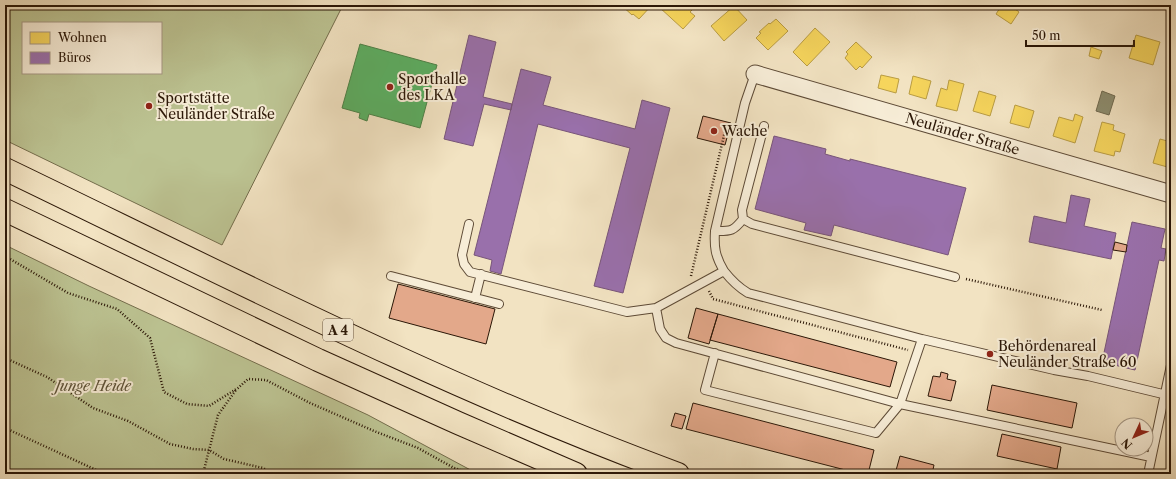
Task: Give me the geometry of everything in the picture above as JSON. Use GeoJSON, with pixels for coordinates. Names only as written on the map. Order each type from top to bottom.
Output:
{"type":"FeatureCollection","features":[{"type":"Feature","properties":{"kind":"highway","name":"A 4"},"geometry":{"type":"LineString","coordinates":[[5,169],[345,334],[425,370],[586,438],[678,474]]}},
{"type":"Feature","properties":{"kind":"highway","name":"A 4"},"geometry":{"type":"LineString","coordinates":[[5,210],[318,360],[576,474]]}},
{"type":"Feature","properties":{"kind":"street","name":"Neuländer Straße"},"geometry":{"type":"LineString","coordinates":[[755,74],[1171,194]]}},
{"type":"Feature","properties":{"kind":"lane"},"geometry":{"type":"LineString","coordinates":[[755,74],[745,103],[715,231],[714,248],[718,261],[730,279],[739,287],[748,293],[922,339],[1168,395]]}},
{"type":"Feature","properties":{"kind":"lane"},"geometry":{"type":"LineString","coordinates":[[715,231],[730,231],[736,228],[743,219],[742,210],[764,126]]}},
{"type":"Feature","properties":{"kind":"lane"},"geometry":{"type":"LineString","coordinates":[[743,219],[752,224],[955,276]]}},
{"type":"Feature","properties":{"kind":"lane"},"geometry":{"type":"LineString","coordinates":[[469,224],[462,255],[464,264],[470,272],[627,312],[656,308],[724,271]]}},
{"type":"Feature","properties":{"kind":"lane"},"geometry":{"type":"LineString","coordinates":[[475,298],[481,274]]}},
{"type":"Feature","properties":{"kind":"lane"},"geometry":{"type":"LineString","coordinates":[[391,276],[499,304]]}},
{"type":"Feature","properties":{"kind":"lane"},"geometry":{"type":"LineString","coordinates":[[656,308],[660,330],[666,338],[676,343],[900,404],[1114,449]]}},
{"type":"Feature","properties":{"kind":"lane"},"geometry":{"type":"LineString","coordinates":[[715,353],[705,390],[876,433],[900,404],[922,339]]}},
{"type":"Feature","properties":{"kind":"lane"},"geometry":{"type":"LineString","coordinates":[[1154,446],[1168,395],[1171,365]]}},
{"type":"Feature","properties":{"kind":"lane"},"geometry":{"type":"LineString","coordinates":[[1148,474],[1151,457]]}},
{"type":"Feature","properties":{"kind":"path"},"geometry":{"type":"LineString","coordinates":[[5,256],[68,293],[117,309],[150,338],[164,392],[187,404],[209,406],[238,388],[248,379],[266,380],[310,403],[374,431],[418,448],[454,468],[473,474]]}},
{"type":"Feature","properties":{"kind":"path"},"geometry":{"type":"LineString","coordinates":[[955,276],[1102,310]]}},
{"type":"Feature","properties":{"kind":"path"},"geometry":{"type":"LineString","coordinates":[[704,281],[713,299],[918,352]]}},
{"type":"Feature","properties":{"kind":"path"},"geometry":{"type":"LineString","coordinates":[[5,358],[47,377],[93,408],[128,421],[170,444],[193,449],[209,450],[224,458],[263,468],[273,474]]}},
{"type":"Feature","properties":{"kind":"path"},"geometry":{"type":"LineString","coordinates":[[203,474],[218,415],[238,388]]}},
{"type":"Feature","properties":{"kind":"path"},"geometry":{"type":"LineString","coordinates":[[5,428],[105,474]]}},
{"type":"Feature","properties":{"kind":"green space","name":"Sportstätte Neuländer Straße"},"geometry":{"type":"Polygon","coordinates":[[[5,5],[343,5],[222,245],[5,140],[5,5]]]}},
{"type":"Feature","properties":{"kind":"green space","name":"Junge Heide"},"geometry":{"type":"Polygon","coordinates":[[[5,245],[89,286],[368,415],[478,474],[5,474],[5,245]]]}},
{"type":"Feature","properties":{"kind":"building: Wohnen"},"geometry":{"type":"Polygon","coordinates":[[[621,5],[652,5],[639,19],[621,5]]]}},
{"type":"Feature","properties":{"kind":"building: Wohnen"},"geometry":{"type":"Polygon","coordinates":[[[661,5],[697,5],[690,12],[695,16],[683,29],[659,7],[661,5]]]}},
{"type":"Feature","properties":{"kind":"building: Wohnen"},"geometry":{"type":"Polygon","coordinates":[[[1002,5],[1010,5],[1019,12],[1011,24],[996,14],[1002,5]]]}},
{"type":"Feature","properties":{"kind":"building: Wohnen"},"geometry":{"type":"Polygon","coordinates":[[[734,6],[747,20],[724,41],[711,26],[734,6]]]}},
{"type":"Feature","properties":{"kind":"building: Wohnen"},"geometry":{"type":"Polygon","coordinates":[[[776,19],[788,31],[768,50],[756,38],[761,33],[759,32],[776,19]]]}},
{"type":"Feature","properties":{"kind":"building: Wohnen"},"geometry":{"type":"Polygon","coordinates":[[[815,28],[830,42],[807,66],[793,52],[815,28]]]}},
{"type":"Feature","properties":{"kind":"building: Wohnen"},"geometry":{"type":"Polygon","coordinates":[[[1136,35],[1160,42],[1153,65],[1129,58],[1136,35]]]}},
{"type":"Feature","properties":{"kind":"building: Wohnen"},"geometry":{"type":"Polygon","coordinates":[[[856,42],[872,57],[862,68],[860,66],[856,70],[845,58],[848,54],[846,52],[856,42]]]}},
{"type":"Feature","properties":{"kind":"building: Wohnen"},"geometry":{"type":"Polygon","coordinates":[[[1091,47],[1102,51],[1099,59],[1089,56],[1091,47]]]}},
{"type":"Feature","properties":{"kind":"building: Wohnen"},"geometry":{"type":"Polygon","coordinates":[[[881,75],[899,79],[896,93],[878,88],[881,75]]]}},
{"type":"Feature","properties":{"kind":"building: Wohnen"},"geometry":{"type":"Polygon","coordinates":[[[913,76],[931,81],[926,99],[909,94],[913,76]]]}},
{"type":"Feature","properties":{"kind":"building: Wohnen"},"geometry":{"type":"Polygon","coordinates":[[[949,80],[964,84],[957,111],[936,106],[941,88],[947,90],[949,80]]]}},
{"type":"Feature","properties":{"kind":"building: Wohnen"},"geometry":{"type":"Polygon","coordinates":[[[979,91],[996,96],[990,116],[973,111],[979,91]]]}},
{"type":"Feature","properties":{"kind":"building: Wohnen"},"geometry":{"type":"Polygon","coordinates":[[[1015,105],[1034,111],[1029,128],[1010,123],[1015,105]]]}},
{"type":"Feature","properties":{"kind":"building: Wohnen"},"geometry":{"type":"Polygon","coordinates":[[[1075,114],[1083,117],[1075,143],[1053,136],[1059,117],[1073,121],[1075,114]]]}},
{"type":"Feature","properties":{"kind":"building: Wohnen"},"geometry":{"type":"Polygon","coordinates":[[[1102,122],[1114,125],[1113,130],[1125,134],[1120,152],[1115,151],[1114,156],[1094,151],[1102,122]]]}},
{"type":"Feature","properties":{"kind":"building: Wohnen"},"geometry":{"type":"Polygon","coordinates":[[[1160,139],[1171,142],[1171,168],[1153,163],[1160,139]]]}},
{"type":"Feature","properties":{"kind":"building: Büros"},"geometry":{"type":"Polygon","coordinates":[[[469,35],[496,42],[483,97],[512,104],[511,110],[484,104],[473,146],[444,139],[469,35]]]}},
{"type":"Feature","properties":{"kind":"building: Büros"},"geometry":{"type":"Polygon","coordinates":[[[521,69],[551,77],[543,105],[635,129],[642,100],[670,108],[623,293],[594,286],[630,148],[538,124],[501,274],[490,271],[492,260],[474,255],[521,69]]]}},
{"type":"Feature","properties":{"kind":"building: Büros"},"geometry":{"type":"Polygon","coordinates":[[[774,136],[826,149],[825,154],[850,161],[850,159],[966,188],[948,255],[834,225],[831,236],[804,230],[806,223],[755,209],[774,136]]]}},
{"type":"Feature","properties":{"kind":"building: Büros"},"geometry":{"type":"Polygon","coordinates":[[[1071,195],[1090,199],[1084,226],[1116,233],[1111,259],[1029,242],[1034,216],[1066,223],[1071,195]]]}},
{"type":"Feature","properties":{"kind":"building: Büros"},"geometry":{"type":"Polygon","coordinates":[[[1132,222],[1165,229],[1161,248],[1166,249],[1164,261],[1159,260],[1135,370],[1102,362],[1132,222]]]}},
{"type":"Feature","properties":{"kind":"building: Büros"},"geometry":{"type":"Polygon","coordinates":[[[1171,453],[1171,474],[1167,474],[1171,453]]]}},
{"type":"Feature","properties":{"kind":"building: Öffentlich","name":"Sporthalle des LKA"},"geometry":{"type":"Polygon","coordinates":[[[360,44],[437,65],[420,128],[369,114],[367,121],[359,118],[360,113],[342,108],[360,44]]]}},
{"type":"Feature","properties":{"kind":"building: Industrie"},"geometry":{"type":"Polygon","coordinates":[[[1102,91],[1115,96],[1109,115],[1096,111],[1102,91]]]}},
{"type":"Feature","properties":{"kind":"building: Sonstige","name":"Wache"},"geometry":{"type":"Polygon","coordinates":[[[703,116],[731,123],[725,145],[697,138],[703,116]]]}},
{"type":"Feature","properties":{"kind":"building: Sonstige"},"geometry":{"type":"Polygon","coordinates":[[[1115,242],[1127,245],[1126,252],[1113,250],[1115,242]]]}},
{"type":"Feature","properties":{"kind":"building: Sonstige"},"geometry":{"type":"Polygon","coordinates":[[[398,284],[495,309],[486,344],[389,318],[398,284]]]}},
{"type":"Feature","properties":{"kind":"building: Sonstige"},"geometry":{"type":"Polygon","coordinates":[[[696,308],[718,314],[709,344],[688,338],[696,308]]]}},
{"type":"Feature","properties":{"kind":"building: Sonstige"},"geometry":{"type":"Polygon","coordinates":[[[718,314],[897,362],[890,387],[710,340],[718,314]]]}},
{"type":"Feature","properties":{"kind":"building: Sonstige"},"geometry":{"type":"Polygon","coordinates":[[[941,372],[948,374],[947,379],[956,381],[951,401],[928,396],[933,376],[940,377],[941,372]]]}},
{"type":"Feature","properties":{"kind":"building: Sonstige"},"geometry":{"type":"Polygon","coordinates":[[[992,385],[1077,403],[1072,428],[987,410],[992,385]]]}},
{"type":"Feature","properties":{"kind":"building: Sonstige"},"geometry":{"type":"Polygon","coordinates":[[[693,403],[874,450],[868,474],[861,474],[686,429],[693,403]]]}},
{"type":"Feature","properties":{"kind":"building: Sonstige"},"geometry":{"type":"Polygon","coordinates":[[[675,413],[686,416],[682,429],[671,426],[675,413]]]}},
{"type":"Feature","properties":{"kind":"building: Sonstige"},"geometry":{"type":"Polygon","coordinates":[[[1002,434],[1061,447],[1057,469],[997,456],[1002,434]]]}},
{"type":"Feature","properties":{"kind":"building: Sonstige"},"geometry":{"type":"Polygon","coordinates":[[[900,456],[934,465],[932,474],[895,474],[900,456]]]}},
{"type":"Feature","properties":{"kind":"place","name":"Sporthalle des LKA"},"geometry":{"type":"Point","coordinates":[390,87]}},
{"type":"Feature","properties":{"kind":"place","name":"Sportstätte Neuländer Straße"},"geometry":{"type":"Point","coordinates":[149,106]}},
{"type":"Feature","properties":{"kind":"place","name":"Wache"},"geometry":{"type":"Point","coordinates":[714,131]}},
{"type":"Feature","properties":{"kind":"place","name":"Behördenareal Neuländer Straße 60"},"geometry":{"type":"Point","coordinates":[990,354]}}]}
